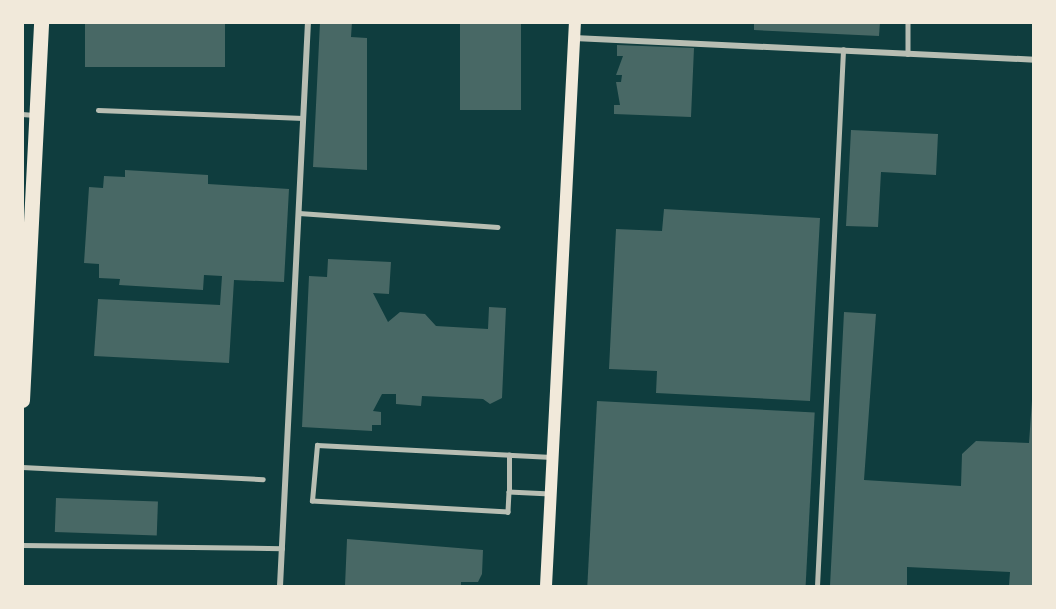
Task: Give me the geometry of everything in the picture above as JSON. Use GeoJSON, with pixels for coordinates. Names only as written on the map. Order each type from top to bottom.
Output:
{"type":"FeatureCollection","features":[{"type":"Feature","properties":{"kind":"main road"},"geometry":{"type":"LineString","coordinates":[[22,400],[30,115],[41,22]]}},
{"type":"Feature","properties":{"kind":"main road"},"geometry":{"type":"LineString","coordinates":[[546,586],[575,22]]}},
{"type":"Feature","properties":{"kind":"street"},"geometry":{"type":"LineString","coordinates":[[280,586],[308,22]]}},
{"type":"Feature","properties":{"kind":"street"},"geometry":{"type":"LineString","coordinates":[[574,38],[1034,60]]}},
{"type":"Feature","properties":{"kind":"lane"},"geometry":{"type":"LineString","coordinates":[[908,22],[908,54]]}},
{"type":"Feature","properties":{"kind":"lane"},"geometry":{"type":"LineString","coordinates":[[817,586],[843,51]]}},
{"type":"Feature","properties":{"kind":"lane"},"geometry":{"type":"LineString","coordinates":[[98,110],[303,118]]}},
{"type":"Feature","properties":{"kind":"lane"},"geometry":{"type":"LineString","coordinates":[[299,213],[498,227]]}},
{"type":"Feature","properties":{"kind":"lane"},"geometry":{"type":"LineString","coordinates":[[509,455],[508,512],[312,501],[317,445],[509,455],[552,458]]}},
{"type":"Feature","properties":{"kind":"lane"},"geometry":{"type":"LineString","coordinates":[[22,467],[263,479]]}},
{"type":"Feature","properties":{"kind":"lane"},"geometry":{"type":"LineString","coordinates":[[509,492],[550,494]]}},
{"type":"Feature","properties":{"kind":"lane"},"geometry":{"type":"LineString","coordinates":[[22,545],[282,548]]}},
{"type":"Feature","properties":{"kind":"building"},"geometry":{"type":"Polygon","coordinates":[[[85,22],[225,22],[225,67],[85,67],[85,22]]]}},
{"type":"Feature","properties":{"kind":"building"},"geometry":{"type":"Polygon","coordinates":[[[320,22],[352,22],[351,37],[367,38],[367,170],[313,167],[320,22]]]}},
{"type":"Feature","properties":{"kind":"building"},"geometry":{"type":"Polygon","coordinates":[[[460,22],[521,22],[521,110],[460,110],[460,22]]]}},
{"type":"Feature","properties":{"kind":"building"},"geometry":{"type":"Polygon","coordinates":[[[754,22],[880,22],[879,36],[754,30],[754,22]]]}},
{"type":"Feature","properties":{"kind":"building"},"geometry":{"type":"Polygon","coordinates":[[[617,45],[694,48],[691,117],[614,114],[614,105],[620,105],[616,82],[621,82],[622,75],[616,75],[623,56],[617,56],[617,45]]]}},
{"type":"Feature","properties":{"kind":"building"},"geometry":{"type":"Polygon","coordinates":[[[851,130],[938,134],[936,175],[881,172],[878,227],[846,226],[851,130]]]}},
{"type":"Feature","properties":{"kind":"building"},"geometry":{"type":"Polygon","coordinates":[[[125,170],[208,175],[208,184],[289,189],[284,282],[234,280],[229,363],[94,356],[98,299],[220,305],[222,276],[204,275],[203,290],[119,285],[120,279],[99,278],[99,264],[84,263],[89,187],[103,188],[104,176],[125,177],[125,170]]]}},
{"type":"Feature","properties":{"kind":"building"},"geometry":{"type":"Polygon","coordinates":[[[664,209],[820,218],[810,401],[656,393],[657,371],[609,369],[616,229],[662,231],[664,209]]]}},
{"type":"Feature","properties":{"kind":"building"},"geometry":{"type":"Polygon","coordinates":[[[328,259],[391,262],[389,294],[373,293],[388,322],[400,312],[425,314],[436,326],[488,329],[489,307],[506,308],[502,398],[490,404],[483,399],[422,396],[421,406],[396,404],[396,394],[382,394],[373,411],[381,412],[381,425],[372,425],[372,431],[302,427],[309,276],[327,277],[328,259]]]}},
{"type":"Feature","properties":{"kind":"building"},"geometry":{"type":"Polygon","coordinates":[[[844,312],[876,314],[864,480],[961,486],[962,454],[976,441],[1029,443],[1034,372],[1034,586],[1009,586],[1010,572],[907,567],[907,586],[830,586],[844,312]]]}},
{"type":"Feature","properties":{"kind":"building"},"geometry":{"type":"Polygon","coordinates":[[[597,401],[815,412],[806,586],[587,586],[597,401]]]}},
{"type":"Feature","properties":{"kind":"building"},"geometry":{"type":"Polygon","coordinates":[[[56,498],[158,502],[157,536],[55,532],[56,498]]]}},
{"type":"Feature","properties":{"kind":"building"},"geometry":{"type":"Polygon","coordinates":[[[347,539],[483,550],[482,574],[478,582],[461,582],[461,586],[345,586],[347,539]]]}}]}
